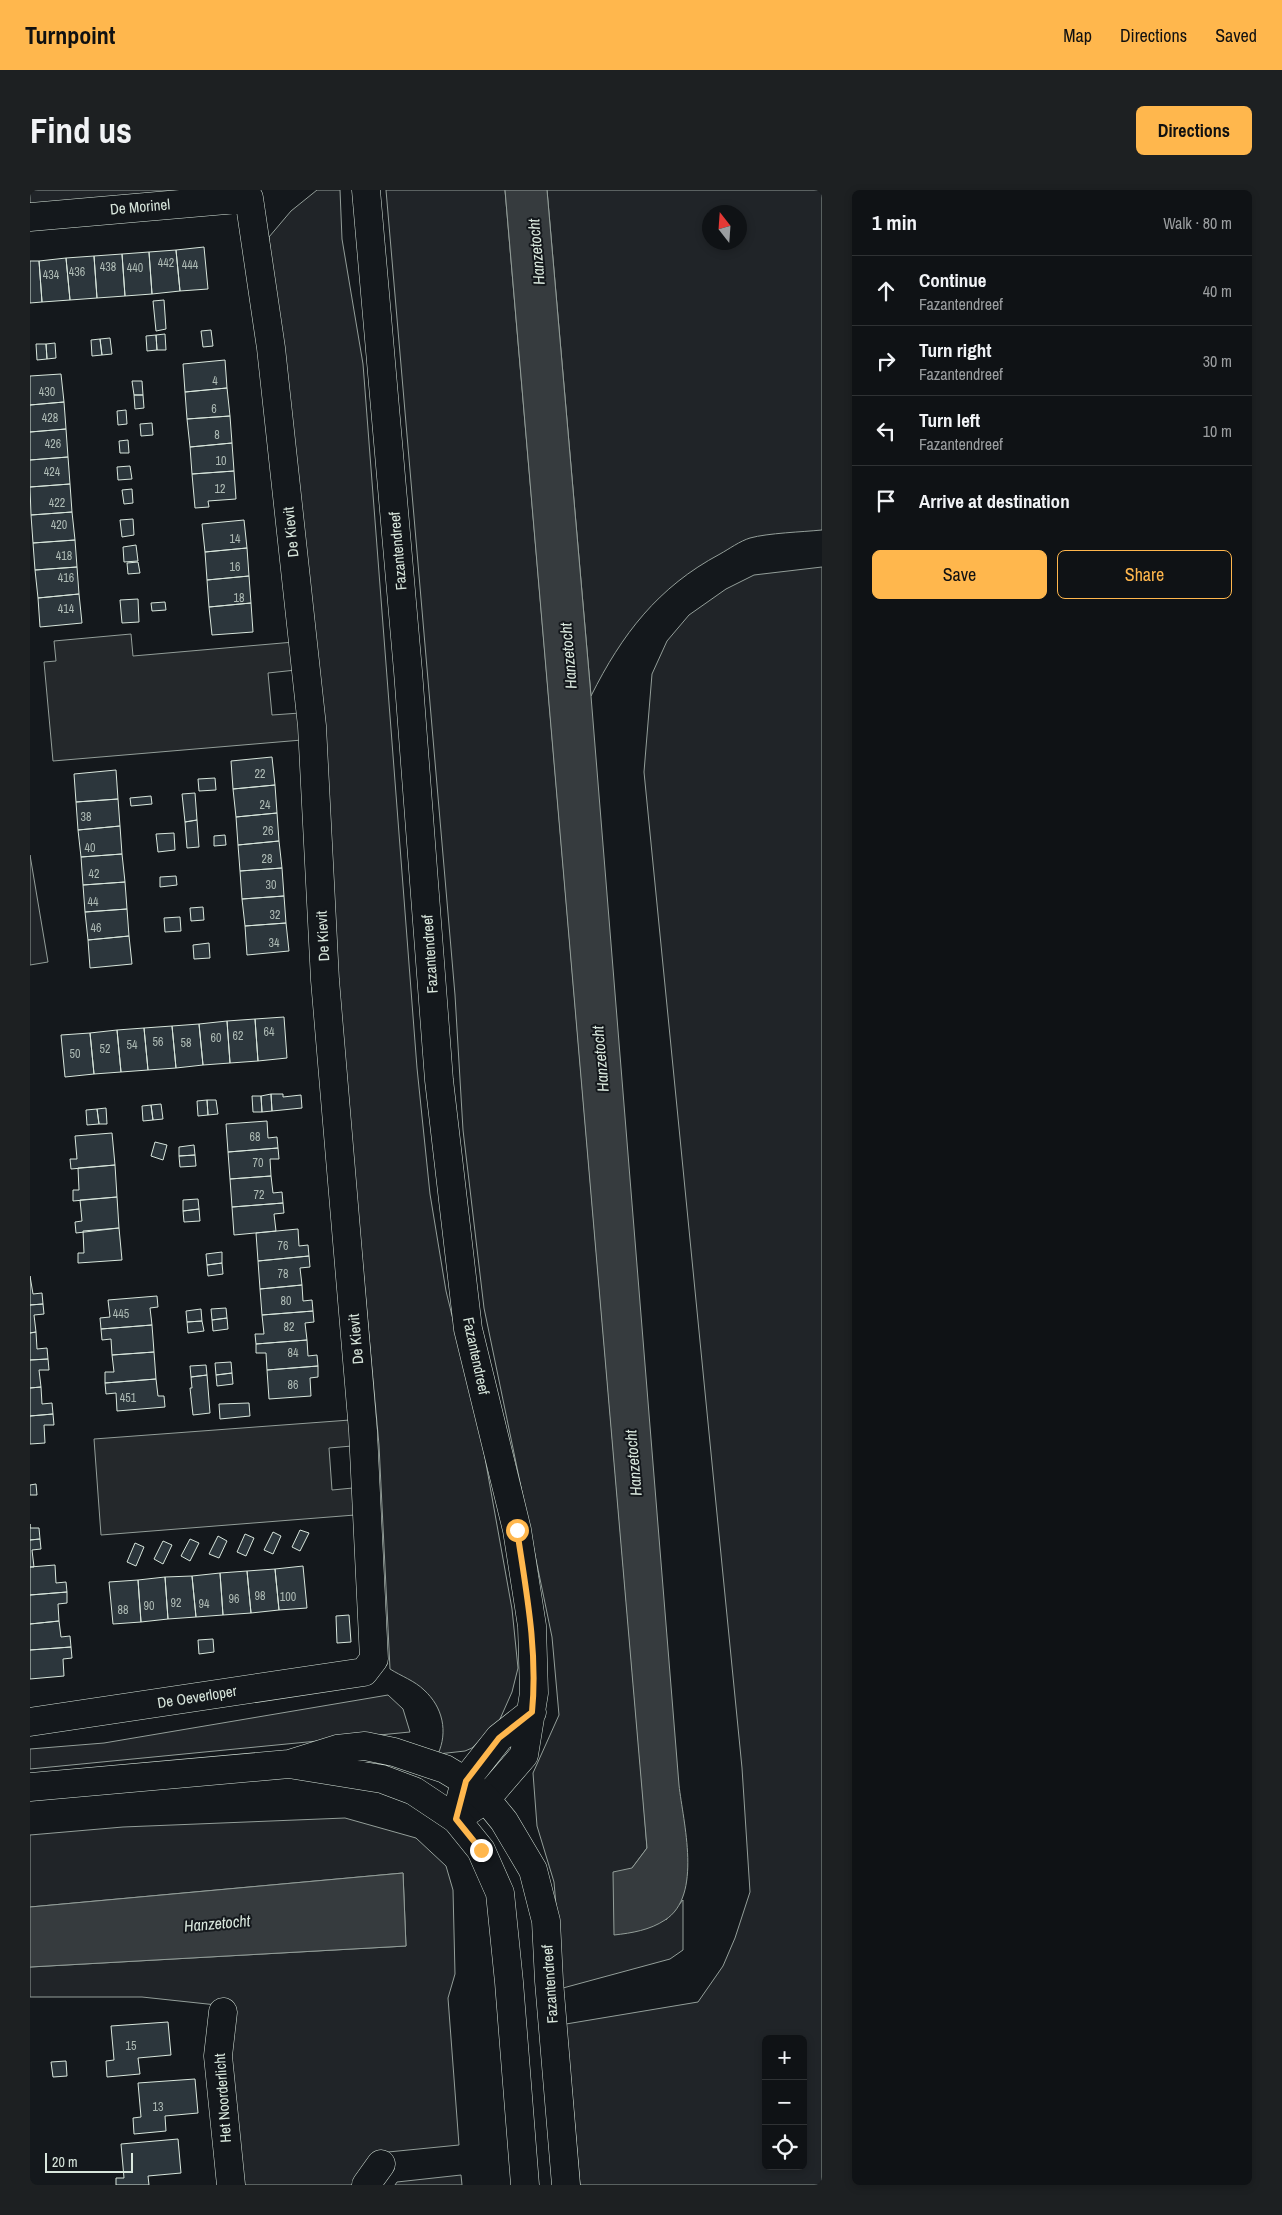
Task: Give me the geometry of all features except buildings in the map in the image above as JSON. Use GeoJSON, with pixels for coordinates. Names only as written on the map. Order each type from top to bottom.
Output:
{"type":"FeatureCollection","features":[{"type":"Feature","properties":{"kind":"street","name":"Fazantendreef"},"geometry":{"type":"LineString","coordinates":[[366,190],[408,671],[439,1080],[468,1329],[517,1530],[532,1626],[534,1693],[524,1755],[486,1799],[456,1819]]}},
{"type":"Feature","properties":{"kind":"street","name":"De Morinel"},"geometry":{"type":"LineString","coordinates":[[30,217],[249,198]]}},
{"type":"Feature","properties":{"kind":"street","name":"De Kievit"},"geometry":{"type":"LineString","coordinates":[[249,198],[271,348],[312,726],[325,980],[363,1431],[374,1659],[364,1672]]}},
{"type":"Feature","properties":{"kind":"street","name":"De Oeverloper"},"geometry":{"type":"LineString","coordinates":[[30,1722],[364,1672]]}},
{"type":"Feature","properties":{"kind":"street"},"geometry":{"type":"LineString","coordinates":[[456,1819],[466,1781],[499,1738],[532,1712]]}},
{"type":"Feature","properties":{"kind":"street"},"geometry":{"type":"LineString","coordinates":[[30,1787],[289,1764],[337,1748],[365,1746],[394,1752],[445,1769],[466,1781],[486,1799]]}},
{"type":"Feature","properties":{"kind":"street"},"geometry":{"type":"LineString","coordinates":[[289,1764],[382,1779],[414,1791],[456,1819],[481,1850],[500,1893],[525,2185]]}},
{"type":"Feature","properties":{"kind":"street","name":"Fazantendreef"},"geometry":{"type":"LineString","coordinates":[[486,1799],[504,1821],[533,1870],[546,1921],[566,2185]]}},
{"type":"Feature","properties":{"kind":"street","name":"Het Noorderlicht"},"geometry":{"type":"LineString","coordinates":[[223,2012],[218,2056],[230,2185]]}},
{"type":"Feature","properties":{"kind":"shaded area"},"geometry":{"type":"Polygon","coordinates":[[[30,190],[235,190],[30,204],[30,190]]]}},
{"type":"Feature","properties":{"kind":"shaded area"},"geometry":{"type":"Polygon","coordinates":[[[317,190],[340,190],[342,239],[363,364],[417,1068],[430,1194],[446,1291],[480,1430],[512,1609],[518,1668],[512,1692],[500,1719],[472,1748],[465,1751],[438,1754],[443,1737],[443,1729],[436,1704],[420,1687],[390,1669],[379,1445],[269,237],[291,211],[317,190]]]}},
{"type":"Feature","properties":{"kind":"shaded area"},"geometry":{"type":"Polygon","coordinates":[[[386,190],[505,190],[643,1794],[647,1848],[632,1868],[666,1920],[683,1900],[683,1950],[670,1959],[563,1988],[554,1882],[537,1826],[533,1773],[559,1715],[552,1637],[484,1308],[463,1130],[455,995],[386,190]]]}},
{"type":"Feature","properties":{"kind":"shaded area"},"geometry":{"type":"Polygon","coordinates":[[[547,190],[822,190],[822,530],[750,538],[698,567],[678,581],[644,614],[603,673],[591,696],[547,190]]]}},
{"type":"Feature","properties":{"kind":"shaded area"},"geometry":{"type":"Polygon","coordinates":[[[822,567],[822,2185],[580,2185],[566,2024],[698,2002],[723,1966],[735,1938],[750,1892],[742,1768],[644,772],[652,674],[667,641],[689,615],[726,589],[754,575],[822,567]]]}},
{"type":"Feature","properties":{"kind":"shaded area"},"geometry":{"type":"Polygon","coordinates":[[[131,634],[133,656],[294,642],[296,670],[268,673],[272,715],[300,713],[302,740],[53,761],[44,662],[56,661],[54,641],[131,634]]]}},
{"type":"Feature","properties":{"kind":"shaded area"},"geometry":{"type":"Polygon","coordinates":[[[30,855],[48,962],[30,965],[30,855]]]}},
{"type":"Feature","properties":{"kind":"shaded area"},"geometry":{"type":"Polygon","coordinates":[[[350,1420],[352,1446],[329,1448],[332,1490],[353,1488],[355,1515],[101,1535],[94,1439],[350,1420]]]}},
{"type":"Feature","properties":{"kind":"shaded area"},"geometry":{"type":"Polygon","coordinates":[[[388,1695],[403,1709],[410,1732],[30,1769],[30,1749],[104,1743],[388,1695]]]}},
{"type":"Feature","properties":{"kind":"shaded area"},"geometry":{"type":"Polygon","coordinates":[[[345,1818],[416,1838],[446,1866],[453,1890],[455,1974],[448,1998],[459,2145],[378,2153],[357,2185],[243,2185],[226,2006],[142,1997],[30,1997],[30,1967],[406,1946],[403,1873],[30,1907],[30,1835],[123,1827],[345,1818]]]}},
{"type":"Feature","properties":{"kind":"shaded area"},"geometry":{"type":"Polygon","coordinates":[[[461,2175],[462,2185],[395,2185],[397,2182],[461,2175]]]}},
{"type":"Feature","properties":{"kind":"water","name":"Hanzetocht"},"geometry":{"type":"Polygon","coordinates":[[[505,190],[547,190],[591,696],[679,1785],[688,1857],[684,1894],[677,1909],[665,1920],[647,1929],[614,1935],[613,1872],[632,1868],[647,1848],[505,190]]]}},
{"type":"Feature","properties":{"kind":"water","name":"Hanzetocht"},"geometry":{"type":"Polygon","coordinates":[[[403,1873],[406,1946],[30,1967],[30,1907],[403,1873]]]}},
{"type":"Feature","properties":{"kind":"route"},"geometry":{"type":"LineString","coordinates":[[481,1850],[456,1819],[466,1781],[499,1738],[532,1712],[534,1693],[532,1626],[517,1530]]}}]}
